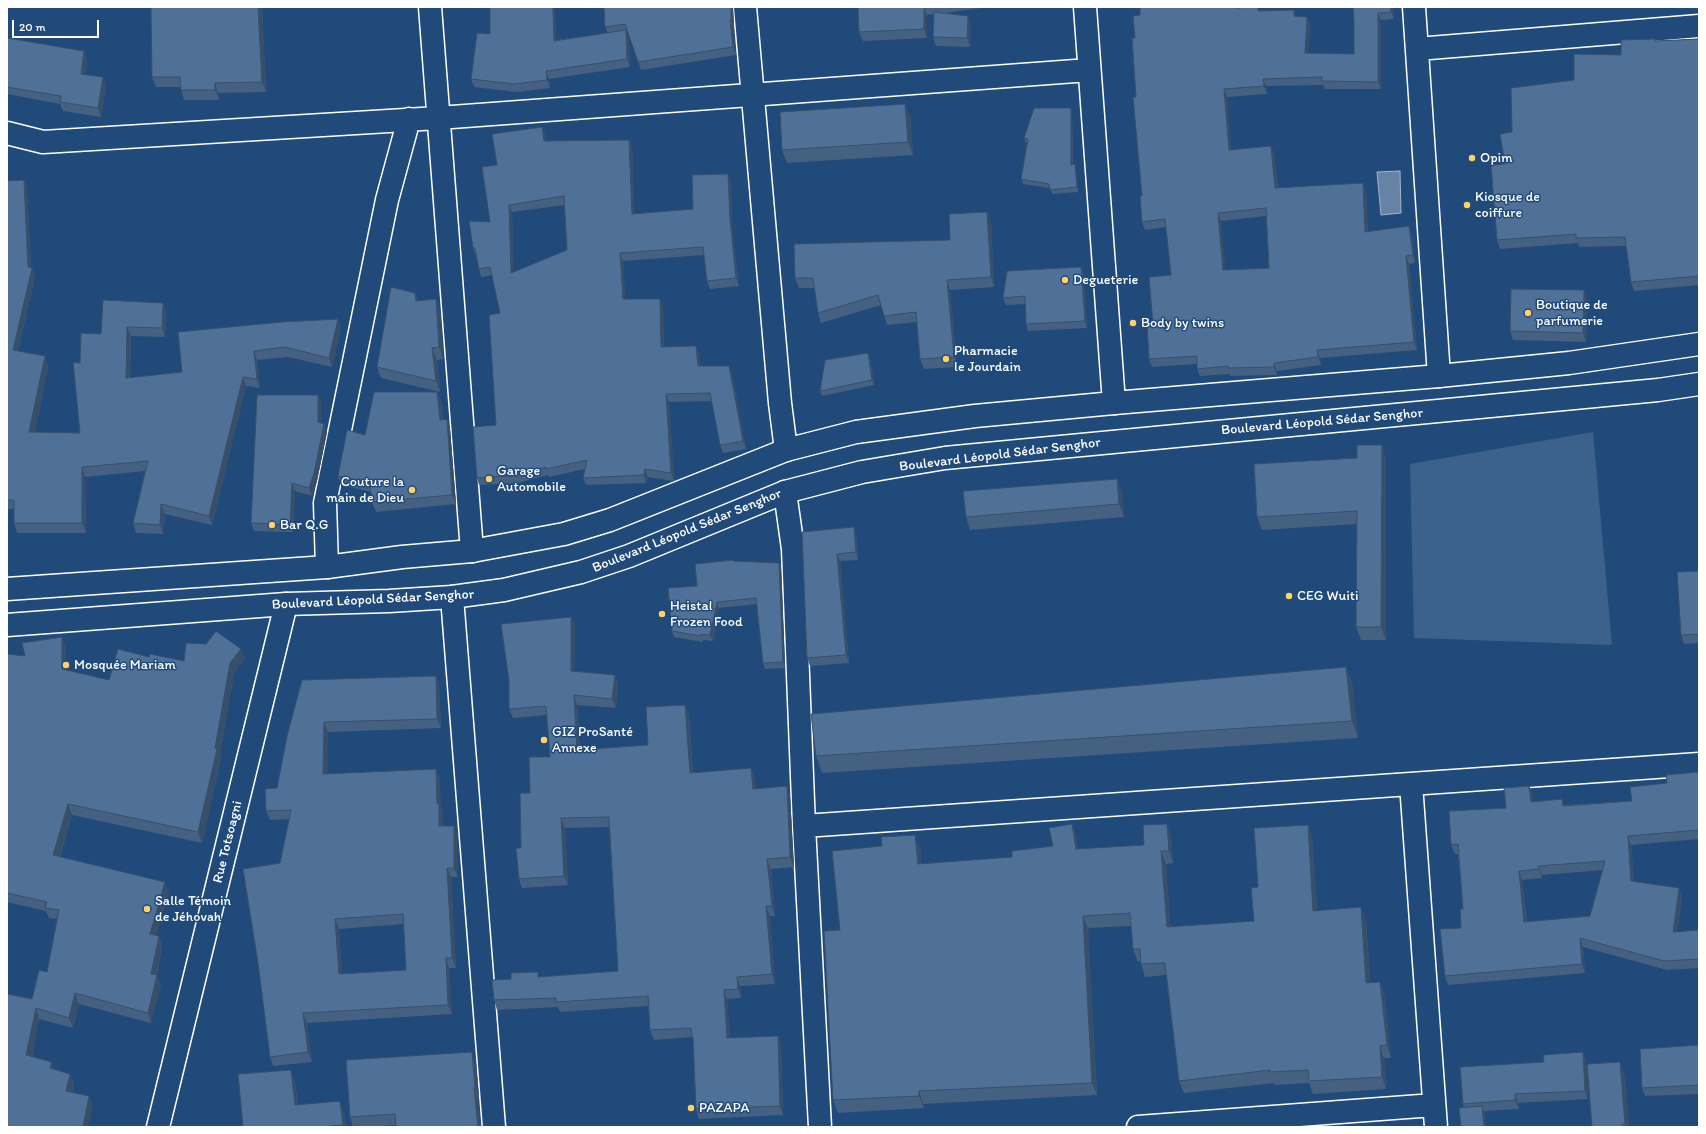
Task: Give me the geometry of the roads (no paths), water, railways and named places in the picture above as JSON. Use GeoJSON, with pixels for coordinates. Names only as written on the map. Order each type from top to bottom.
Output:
{"type":"FeatureCollection","features":[{"type":"Feature","properties":{"kind":"street"},"geometry":{"type":"LineString","coordinates":[[430,7],[472,551]]}},
{"type":"Feature","properties":{"kind":"street"},"geometry":{"type":"LineString","coordinates":[[745,7],[780,403],[786,450]]}},
{"type":"Feature","properties":{"kind":"street"},"geometry":{"type":"LineString","coordinates":[[1085,7],[1114,403]]}},
{"type":"Feature","properties":{"kind":"street"},"geometry":{"type":"LineString","coordinates":[[1414,7],[1439,376]]}},
{"type":"Feature","properties":{"kind":"street"},"geometry":{"type":"LineString","coordinates":[[1417,49],[1699,26]]}},
{"type":"Feature","properties":{"kind":"street"},"geometry":{"type":"LineString","coordinates":[[7,133],[44,142],[438,118],[1089,70]]}},
{"type":"Feature","properties":{"kind":"street"},"geometry":{"type":"LineString","coordinates":[[327,567],[325,503],[387,200],[408,120]]}},
{"type":"Feature","properties":{"kind":"street"},"geometry":{"type":"LineString","coordinates":[[7,589],[327,567],[402,557],[472,551],[564,534],[610,520],[786,450],[856,432],[975,416],[1439,376],[1569,363],[1661,351],[1699,344]]}},
{"type":"Feature","properties":{"kind":"street","name":"Boulevard Léopold Sédar Senghor"},"geometry":{"type":"LineString","coordinates":[[7,625],[286,604],[389,601],[452,597],[504,590],[581,572],[629,556],[785,492],[862,472],[946,458],[1634,392],[1699,384]]}},
{"type":"Feature","properties":{"kind":"street"},"geometry":{"type":"LineString","coordinates":[[785,492],[793,549],[804,826],[820,1127]]}},
{"type":"Feature","properties":{"kind":"street"},"geometry":{"type":"LineString","coordinates":[[452,597],[494,1127]]}},
{"type":"Feature","properties":{"kind":"street","name":"Rue Totsoagni"},"geometry":{"type":"LineString","coordinates":[[158,1127],[286,604]]}},
{"type":"Feature","properties":{"kind":"street"},"geometry":{"type":"LineString","coordinates":[[804,826],[1699,764]]}},
{"type":"Feature","properties":{"kind":"street"},"geometry":{"type":"LineString","coordinates":[[1411,784],[1436,1127]]}},
{"type":"Feature","properties":{"kind":"street"},"geometry":{"type":"LineString","coordinates":[[1138,1127],[1434,1105]]}},
{"type":"Feature","properties":{"kind":"place","name":"Opim"},"geometry":{"type":"Point","coordinates":[1472,158]}},
{"type":"Feature","properties":{"kind":"place","name":"Kiosque de coiffure"},"geometry":{"type":"Point","coordinates":[1467,205]}},
{"type":"Feature","properties":{"kind":"place","name":"Degueterie"},"geometry":{"type":"Point","coordinates":[1065,280]}},
{"type":"Feature","properties":{"kind":"place","name":"Boutique de parfumerie"},"geometry":{"type":"Point","coordinates":[1528,313]}},
{"type":"Feature","properties":{"kind":"place","name":"Body by twins"},"geometry":{"type":"Point","coordinates":[1133,323]}},
{"type":"Feature","properties":{"kind":"place","name":"Pharmacie le Jourdain"},"geometry":{"type":"Point","coordinates":[946,359]}},
{"type":"Feature","properties":{"kind":"place","name":"Garage Automobile"},"geometry":{"type":"Point","coordinates":[489,479]}},
{"type":"Feature","properties":{"kind":"place","name":"Couture la main de Dieu"},"geometry":{"type":"Point","coordinates":[412,490]}},
{"type":"Feature","properties":{"kind":"place","name":"Bar Q.G"},"geometry":{"type":"Point","coordinates":[272,525]}},
{"type":"Feature","properties":{"kind":"place","name":"CEG Wuiti"},"geometry":{"type":"Point","coordinates":[1289,596]}},
{"type":"Feature","properties":{"kind":"place","name":"Heistal Frozen Food"},"geometry":{"type":"Point","coordinates":[662,614]}},
{"type":"Feature","properties":{"kind":"place","name":"Mosquée Mariam"},"geometry":{"type":"Point","coordinates":[66,665]}},
{"type":"Feature","properties":{"kind":"place","name":"GIZ ProSanté Annexe"},"geometry":{"type":"Point","coordinates":[544,740]}},
{"type":"Feature","properties":{"kind":"place","name":"Salle Témoin de Jéhovah"},"geometry":{"type":"Point","coordinates":[147,909]}},
{"type":"Feature","properties":{"kind":"place","name":"PAZAPA"},"geometry":{"type":"Point","coordinates":[691,1108]}}]}
